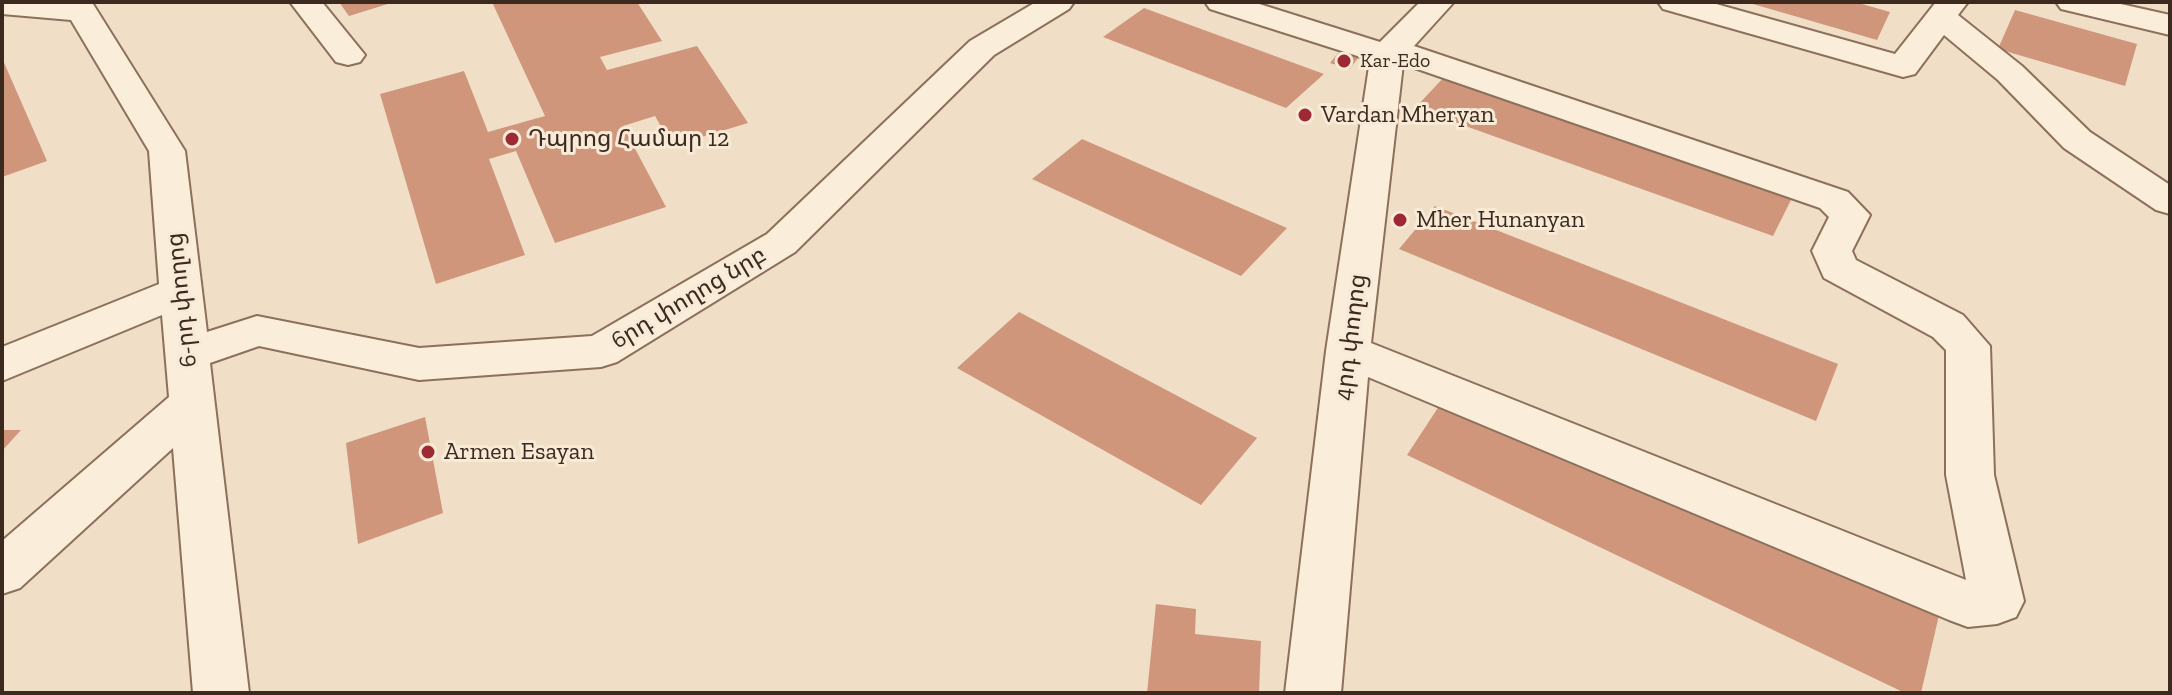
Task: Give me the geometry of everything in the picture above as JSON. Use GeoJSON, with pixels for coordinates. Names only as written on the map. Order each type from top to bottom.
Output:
{"type":"FeatureCollection","features":[{"type":"Feature","properties":{"kind":"street"},"geometry":{"type":"LineString","coordinates":[[306,2],[348,55]]}},
{"type":"Feature","properties":{"kind":"street","name":"6րդ փողոց նրբ"},"geometry":{"type":"LineString","coordinates":[[187,355],[257,331],[419,364],[601,351],[781,243],[982,48],[1058,2]]}},
{"type":"Feature","properties":{"kind":"street"},"geometry":{"type":"LineString","coordinates":[[1221,2],[1390,52],[1834,200],[1850,215],[1832,251],[1839,268],[1948,326],[1968,346],[1970,475],[1997,601],[1968,604],[1348,351]]}},
{"type":"Feature","properties":{"kind":"street"},"geometry":{"type":"LineString","coordinates":[[1390,52],[1438,2]]}},
{"type":"Feature","properties":{"kind":"street"},"geometry":{"type":"LineString","coordinates":[[1674,2],[1903,67],[1947,9],[2077,140],[2170,202]]}},
{"type":"Feature","properties":{"kind":"street"},"geometry":{"type":"LineString","coordinates":[[2072,2],[2170,25]]}},
{"type":"Feature","properties":{"kind":"street","name":"6-րդ փողոց"},"geometry":{"type":"LineString","coordinates":[[2,5],[82,11],[167,151],[221,693]]}},
{"type":"Feature","properties":{"kind":"street","name":"4րդ փողոց"},"geometry":{"type":"LineString","coordinates":[[1313,693],[1348,351],[1390,52]]}},
{"type":"Feature","properties":{"kind":"street"},"geometry":{"type":"LineString","coordinates":[[2,365],[181,291]]}},
{"type":"Feature","properties":{"kind":"street"},"geometry":{"type":"LineString","coordinates":[[2,572],[192,403]]}},
{"type":"Feature","properties":{"kind":"building"},"geometry":{"type":"Polygon","coordinates":[[[339,2],[391,2],[391,3],[349,16],[339,2]]]}},
{"type":"Feature","properties":{"kind":"building","name":"Դպրոց Համար 12"},"geometry":{"type":"Polygon","coordinates":[[[492,2],[637,2],[662,41],[600,57],[607,70],[697,46],[748,123],[672,146],[655,116],[623,126],[666,207],[555,243],[516,151],[489,159],[525,255],[436,284],[380,94],[464,71],[488,132],[545,116],[492,2]]]}},
{"type":"Feature","properties":{"kind":"building"},"geometry":{"type":"Polygon","coordinates":[[[1746,2],[1855,2],[1890,12],[1877,40],[1746,2]]]}},
{"type":"Feature","properties":{"kind":"building"},"geometry":{"type":"Polygon","coordinates":[[[1144,8],[1324,74],[1286,108],[1103,37],[1144,8]]]}},
{"type":"Feature","properties":{"kind":"building"},"geometry":{"type":"Polygon","coordinates":[[[2015,10],[2137,44],[2125,86],[1998,49],[2015,10]]]}},
{"type":"Feature","properties":{"kind":"building","name":"Kar-Edo"},"geometry":{"type":"Polygon","coordinates":[[[1338,53],[1358,58],[1350,69],[1330,63],[1338,53]]]}},
{"type":"Feature","properties":{"kind":"building"},"geometry":{"type":"Polygon","coordinates":[[[2,58],[47,161],[2,177],[2,58]]]}},
{"type":"Feature","properties":{"kind":"building"},"geometry":{"type":"Polygon","coordinates":[[[1446,75],[1794,194],[1773,236],[1415,108],[1446,75]]]}},
{"type":"Feature","properties":{"kind":"building"},"geometry":{"type":"Polygon","coordinates":[[[1082,139],[1287,228],[1241,276],[1032,179],[1082,139]]]}},
{"type":"Feature","properties":{"kind":"building"},"geometry":{"type":"Polygon","coordinates":[[[1435,206],[1838,364],[1816,421],[1399,249],[1435,206]]]}},
{"type":"Feature","properties":{"kind":"building"},"geometry":{"type":"Polygon","coordinates":[[[1019,312],[1257,438],[1201,505],[957,368],[1019,312]]]}},
{"type":"Feature","properties":{"kind":"building"},"geometry":{"type":"Polygon","coordinates":[[[1447,394],[1939,615],[1921,693],[1905,693],[1407,455],[1447,394]]]}},
{"type":"Feature","properties":{"kind":"building"},"geometry":{"type":"Polygon","coordinates":[[[425,417],[443,513],[358,544],[346,443],[425,417]]]}},
{"type":"Feature","properties":{"kind":"building"},"geometry":{"type":"Polygon","coordinates":[[[2,430],[21,430],[2,451],[2,430]]]}},
{"type":"Feature","properties":{"kind":"building"},"geometry":{"type":"Polygon","coordinates":[[[1156,604],[1196,609],[1195,634],[1261,641],[1259,693],[1147,693],[1156,604]]]}},
{"type":"Feature","properties":{"kind":"place","name":"Kar-Edo"},"geometry":{"type":"Point","coordinates":[1344,61]}},
{"type":"Feature","properties":{"kind":"place","name":"Vardan Mheryan"},"geometry":{"type":"Point","coordinates":[1305,115]}},
{"type":"Feature","properties":{"kind":"place","name":"Դպրոց Համար 12"},"geometry":{"type":"Point","coordinates":[512,139]}},
{"type":"Feature","properties":{"kind":"place","name":"Mher Hunanyan"},"geometry":{"type":"Point","coordinates":[1400,220]}},
{"type":"Feature","properties":{"kind":"place","name":"Armen Esayan"},"geometry":{"type":"Point","coordinates":[428,452]}}]}
